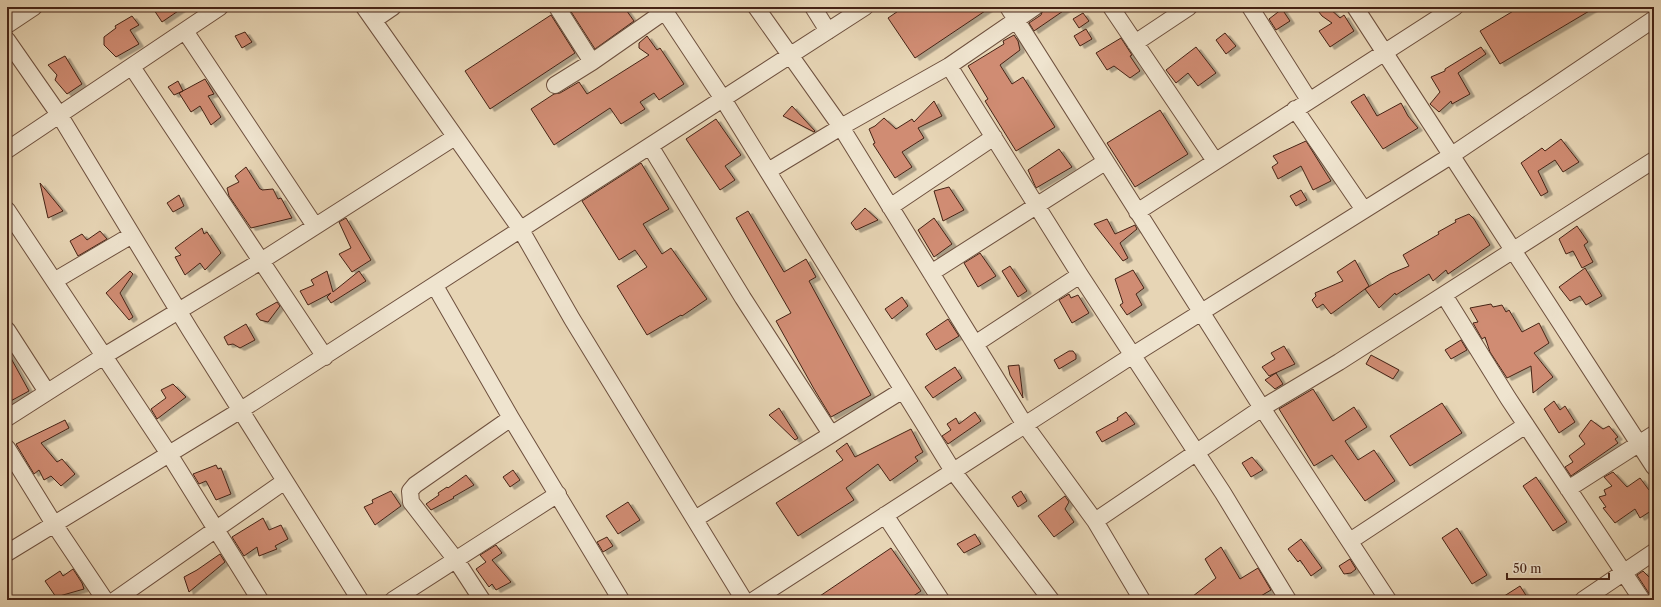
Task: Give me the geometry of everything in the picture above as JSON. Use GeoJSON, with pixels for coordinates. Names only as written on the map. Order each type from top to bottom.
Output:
{"type":"FeatureCollection","features":[{"type":"Feature","properties":{"kind":"street"},"geometry":{"type":"LineString","coordinates":[[7,25],[34,7]]}},
{"type":"Feature","properties":{"kind":"street"},"geometry":{"type":"LineString","coordinates":[[7,150],[60,116],[220,7]]}},
{"type":"Feature","properties":{"kind":"street"},"geometry":{"type":"LineString","coordinates":[[364,7],[521,230],[572,319],[744,600]]}},
{"type":"Feature","properties":{"kind":"street"},"geometry":{"type":"LineString","coordinates":[[374,20],[393,7]]}},
{"type":"Feature","properties":{"kind":"street"},"geometry":{"type":"LineString","coordinates":[[558,7],[592,62]]}},
{"type":"Feature","properties":{"kind":"street"},"geometry":{"type":"LineString","coordinates":[[756,7],[840,127],[1025,425],[1095,521],[1142,600]]}},
{"type":"Feature","properties":{"kind":"street"},"geometry":{"type":"LineString","coordinates":[[812,7],[828,31]]}},
{"type":"Feature","properties":{"kind":"street"},"geometry":{"type":"LineString","coordinates":[[7,553],[325,357],[865,7]]}},
{"type":"Feature","properties":{"kind":"street"},"geometry":{"type":"LineString","coordinates":[[768,172],[840,127],[949,66],[1012,13],[1035,7]]}},
{"type":"Feature","properties":{"kind":"street"},"geometry":{"type":"LineString","coordinates":[[1111,7],[1215,161]]}},
{"type":"Feature","properties":{"kind":"street"},"geometry":{"type":"LineString","coordinates":[[1135,43],[1189,7]]}},
{"type":"Feature","properties":{"kind":"street"},"geometry":{"type":"LineString","coordinates":[[1355,7],[1452,154],[1654,467]]}},
{"type":"Feature","properties":{"kind":"street"},"geometry":{"type":"LineString","coordinates":[[1137,212],[1455,7]]}},
{"type":"Feature","properties":{"kind":"street"},"geometry":{"type":"LineString","coordinates":[[555,85],[592,62],[664,9],[723,99],[953,471],[1051,600]]}},
{"type":"Feature","properties":{"kind":"street"},"geometry":{"type":"LineString","coordinates":[[1257,9],[1309,100]]}},
{"type":"Feature","properties":{"kind":"street"},"geometry":{"type":"LineString","coordinates":[[1012,13],[1262,408],[1388,600]]}},
{"type":"Feature","properties":{"kind":"street"},"geometry":{"type":"LineString","coordinates":[[754,600],[1133,355],[1452,154],[1654,19]]}},
{"type":"Feature","properties":{"kind":"street"},"geometry":{"type":"LineString","coordinates":[[185,31],[316,226]]}},
{"type":"Feature","properties":{"kind":"street"},"geometry":{"type":"LineString","coordinates":[[7,40],[60,116],[178,311],[360,600]]}},
{"type":"Feature","properties":{"kind":"street"},"geometry":{"type":"LineString","coordinates":[[949,66],[1080,275],[1223,492],[1288,600]]}},
{"type":"Feature","properties":{"kind":"street"},"geometry":{"type":"LineString","coordinates":[[132,67],[325,357]]}},
{"type":"Feature","properties":{"kind":"street"},"geometry":{"type":"LineString","coordinates":[[1295,109],[1364,210]]}},
{"type":"Feature","properties":{"kind":"street"},"geometry":{"type":"LineString","coordinates":[[7,418],[104,356],[261,261],[455,137]]}},
{"type":"Feature","properties":{"kind":"street"},"geometry":{"type":"LineString","coordinates":[[890,206],[994,137]]}},
{"type":"Feature","properties":{"kind":"street"},"geometry":{"type":"LineString","coordinates":[[650,146],[743,298],[832,434]]}},
{"type":"Feature","properties":{"kind":"street"},"geometry":{"type":"LineString","coordinates":[[1095,521],[1262,408],[1339,362],[1654,160]]}},
{"type":"Feature","properties":{"kind":"street"},"geometry":{"type":"LineString","coordinates":[[931,273],[1105,162]]}},
{"type":"Feature","properties":{"kind":"street"},"geometry":{"type":"LineString","coordinates":[[7,210],[169,454],[260,600]]}},
{"type":"Feature","properties":{"kind":"street"},"geometry":{"type":"LineString","coordinates":[[54,281],[132,235]]}},
{"type":"Feature","properties":{"kind":"street"},"geometry":{"type":"LineString","coordinates":[[975,344],[1080,275]]}},
{"type":"Feature","properties":{"kind":"street"},"geometry":{"type":"LineString","coordinates":[[435,286],[511,418],[621,600]]}},
{"type":"Feature","properties":{"kind":"street"},"geometry":{"type":"LineString","coordinates":[[1444,295],[1526,425],[1642,600]]}},
{"type":"Feature","properties":{"kind":"street"},"geometry":{"type":"LineString","coordinates":[[7,330],[47,392]]}},
{"type":"Feature","properties":{"kind":"street"},"geometry":{"type":"LineString","coordinates":[[695,519],[903,390]]}},
{"type":"Feature","properties":{"kind":"street"},"geometry":{"type":"LineString","coordinates":[[482,600],[456,560],[411,502],[410,491],[415,485],[511,418]]}},
{"type":"Feature","properties":{"kind":"street"},"geometry":{"type":"LineString","coordinates":[[1350,541],[1526,425]]}},
{"type":"Feature","properties":{"kind":"street"},"geometry":{"type":"LineString","coordinates":[[1568,489],[1654,434]]}},
{"type":"Feature","properties":{"kind":"street"},"geometry":{"type":"LineString","coordinates":[[7,448],[54,524],[105,600]]}},
{"type":"Feature","properties":{"kind":"street"},"geometry":{"type":"LineString","coordinates":[[115,600],[285,481]]}},
{"type":"Feature","properties":{"kind":"street"},"geometry":{"type":"LineString","coordinates":[[393,600],[558,494]]}},
{"type":"Feature","properties":{"kind":"street"},"geometry":{"type":"LineString","coordinates":[[885,515],[941,600]]}},
{"type":"Feature","properties":{"kind":"street"},"geometry":{"type":"LineString","coordinates":[[1583,600],[1654,552]]}},
{"type":"Feature","properties":{"kind":"building"},"geometry":{"type":"Polygon","coordinates":[[[152,7],[184,7],[162,22],[152,7]]]}},
{"type":"Feature","properties":{"kind":"building"},"geometry":{"type":"Polygon","coordinates":[[[568,7],[624,7],[634,21],[595,49],[568,7]]]}},
{"type":"Feature","properties":{"kind":"building"},"geometry":{"type":"Polygon","coordinates":[[[904,7],[991,7],[915,58],[888,18],[904,7]]]}},
{"type":"Feature","properties":{"kind":"building"},"geometry":{"type":"Polygon","coordinates":[[[1044,7],[1069,7],[1034,31],[1029,23],[1041,15],[1044,7]]]}},
{"type":"Feature","properties":{"kind":"building"},"geometry":{"type":"Polygon","coordinates":[[[1315,7],[1328,7],[1340,18],[1344,15],[1354,31],[1330,47],[1319,31],[1332,23],[1322,16],[1315,7]]]}},
{"type":"Feature","properties":{"kind":"building"},"geometry":{"type":"Polygon","coordinates":[[[1520,7],[1596,7],[1500,64],[1480,31],[1520,7]]]}},
{"type":"Feature","properties":{"kind":"building"},"geometry":{"type":"Polygon","coordinates":[[[1282,9],[1290,21],[1276,30],[1269,19],[1282,9]]]}},
{"type":"Feature","properties":{"kind":"building"},"geometry":{"type":"Polygon","coordinates":[[[1083,13],[1089,21],[1079,28],[1073,19],[1083,13]]]}},
{"type":"Feature","properties":{"kind":"building"},"geometry":{"type":"Polygon","coordinates":[[[551,15],[575,53],[490,109],[465,71],[551,15]]]}},
{"type":"Feature","properties":{"kind":"building"},"geometry":{"type":"Polygon","coordinates":[[[132,16],[139,25],[130,30],[139,44],[116,57],[104,45],[104,37],[116,28],[115,26],[132,16]]]}},
{"type":"Feature","properties":{"kind":"building"},"geometry":{"type":"Polygon","coordinates":[[[1086,29],[1092,39],[1080,46],[1074,36],[1086,29]]]}},
{"type":"Feature","properties":{"kind":"building"},"geometry":{"type":"Polygon","coordinates":[[[245,32],[252,42],[242,48],[235,36],[245,32]]]}},
{"type":"Feature","properties":{"kind":"building"},"geometry":{"type":"Polygon","coordinates":[[[1225,33],[1236,46],[1226,54],[1216,40],[1225,33]]]}},
{"type":"Feature","properties":{"kind":"building"},"geometry":{"type":"Polygon","coordinates":[[[1014,35],[1018,41],[1020,50],[1000,65],[1012,84],[1023,77],[1055,127],[1016,151],[985,101],[988,99],[968,66],[1004,44],[1003,41],[1014,35]]]}},
{"type":"Feature","properties":{"kind":"building"},"geometry":{"type":"Polygon","coordinates":[[[647,36],[657,50],[660,48],[684,84],[659,100],[654,93],[640,102],[645,109],[621,124],[610,108],[554,145],[531,109],[554,94],[560,93],[579,82],[587,94],[649,55],[639,48],[639,43],[647,36]]]}},
{"type":"Feature","properties":{"kind":"building"},"geometry":{"type":"Polygon","coordinates":[[[1121,38],[1140,71],[1130,78],[1114,66],[1107,70],[1096,53],[1121,38]]]}},
{"type":"Feature","properties":{"kind":"building"},"geometry":{"type":"Polygon","coordinates":[[[1196,47],[1216,73],[1198,86],[1188,73],[1176,83],[1166,70],[1196,47]]]}},
{"type":"Feature","properties":{"kind":"building"},"geometry":{"type":"Polygon","coordinates":[[[1481,47],[1486,54],[1458,73],[1470,94],[1452,104],[1451,101],[1439,112],[1430,104],[1440,92],[1431,77],[1445,71],[1445,69],[1481,47]]]}},
{"type":"Feature","properties":{"kind":"building"},"geometry":{"type":"Polygon","coordinates":[[[65,56],[82,84],[67,94],[55,80],[57,75],[48,65],[65,56]]]}},
{"type":"Feature","properties":{"kind":"building"},"geometry":{"type":"Polygon","coordinates":[[[205,79],[214,94],[208,96],[221,117],[211,125],[200,106],[191,112],[179,93],[205,79]]]}},
{"type":"Feature","properties":{"kind":"building"},"geometry":{"type":"Polygon","coordinates":[[[178,81],[183,91],[174,95],[168,87],[178,81]]]}},
{"type":"Feature","properties":{"kind":"building"},"geometry":{"type":"Polygon","coordinates":[[[1364,94],[1377,116],[1401,103],[1408,116],[1418,128],[1383,149],[1351,102],[1364,94]]]}},
{"type":"Feature","properties":{"kind":"building"},"geometry":{"type":"Polygon","coordinates":[[[934,101],[942,116],[918,128],[924,138],[902,152],[912,167],[895,178],[873,144],[875,143],[869,129],[884,118],[896,129],[912,119],[914,122],[934,101]]]}},
{"type":"Feature","properties":{"kind":"building"},"geometry":{"type":"Polygon","coordinates":[[[792,106],[815,131],[814,132],[783,116],[792,106]]]}},
{"type":"Feature","properties":{"kind":"building"},"geometry":{"type":"Polygon","coordinates":[[[1160,110],[1188,154],[1135,187],[1107,143],[1160,110]]]}},
{"type":"Feature","properties":{"kind":"building"},"geometry":{"type":"Polygon","coordinates":[[[716,119],[741,155],[725,166],[735,180],[720,190],[686,139],[716,119]]]}},
{"type":"Feature","properties":{"kind":"building"},"geometry":{"type":"Polygon","coordinates":[[[1561,139],[1579,162],[1563,172],[1555,160],[1538,171],[1548,192],[1541,196],[1521,163],[1542,148],[1545,151],[1561,139]]]}},
{"type":"Feature","properties":{"kind":"building"},"geometry":{"type":"Polygon","coordinates":[[[1306,141],[1331,181],[1313,190],[1301,166],[1278,179],[1272,167],[1278,163],[1273,156],[1306,141]]]}},
{"type":"Feature","properties":{"kind":"building"},"geometry":{"type":"Polygon","coordinates":[[[1059,149],[1072,167],[1036,188],[1028,170],[1059,149]]]}},
{"type":"Feature","properties":{"kind":"building"},"geometry":{"type":"Polygon","coordinates":[[[641,163],[669,209],[643,224],[662,254],[671,248],[707,299],[682,316],[681,315],[647,335],[617,286],[647,267],[635,250],[619,260],[582,201],[641,163]]]}},
{"type":"Feature","properties":{"kind":"building"},"geometry":{"type":"Polygon","coordinates":[[[246,167],[260,189],[273,189],[278,199],[281,198],[292,218],[251,228],[229,196],[227,188],[239,182],[235,176],[246,167]]]}},
{"type":"Feature","properties":{"kind":"building"},"geometry":{"type":"Polygon","coordinates":[[[40,183],[63,211],[48,218],[40,183]]]}},
{"type":"Feature","properties":{"kind":"building"},"geometry":{"type":"Polygon","coordinates":[[[949,187],[964,210],[943,221],[934,191],[949,187]]]}},
{"type":"Feature","properties":{"kind":"building"},"geometry":{"type":"Polygon","coordinates":[[[1301,190],[1307,200],[1296,206],[1290,196],[1301,190]]]}},
{"type":"Feature","properties":{"kind":"building"},"geometry":{"type":"Polygon","coordinates":[[[179,195],[184,206],[173,212],[167,203],[179,195]]]}},
{"type":"Feature","properties":{"kind":"building"},"geometry":{"type":"Polygon","coordinates":[[[865,208],[878,220],[856,230],[851,223],[865,208]]]}},
{"type":"Feature","properties":{"kind":"building"},"geometry":{"type":"Polygon","coordinates":[[[748,211],[784,272],[806,259],[816,277],[809,281],[871,395],[831,417],[776,321],[791,313],[736,218],[748,211]]]}},
{"type":"Feature","properties":{"kind":"building"},"geometry":{"type":"Polygon","coordinates":[[[1469,214],[1474,219],[1490,245],[1448,274],[1446,270],[1433,281],[1429,274],[1396,295],[1395,293],[1379,308],[1365,289],[1390,274],[1409,266],[1403,255],[1439,234],[1438,232],[1456,222],[1455,220],[1469,214]]]}},
{"type":"Feature","properties":{"kind":"building"},"geometry":{"type":"Polygon","coordinates":[[[346,218],[371,260],[352,272],[339,254],[351,248],[339,222],[346,218]]]}},
{"type":"Feature","properties":{"kind":"building"},"geometry":{"type":"Polygon","coordinates":[[[934,218],[952,244],[934,257],[918,230],[934,218]]]}},
{"type":"Feature","properties":{"kind":"building"},"geometry":{"type":"Polygon","coordinates":[[[1107,219],[1115,234],[1135,225],[1137,229],[1120,243],[1128,258],[1123,261],[1094,224],[1107,219]]]}},
{"type":"Feature","properties":{"kind":"building"},"geometry":{"type":"Polygon","coordinates":[[[1577,226],[1588,242],[1584,245],[1593,262],[1582,268],[1573,251],[1566,254],[1559,239],[1577,226]]]}},
{"type":"Feature","properties":{"kind":"building"},"geometry":{"type":"Polygon","coordinates":[[[202,228],[204,234],[207,232],[221,253],[205,270],[200,263],[185,275],[175,257],[181,255],[175,248],[202,228]]]}},
{"type":"Feature","properties":{"kind":"building"},"geometry":{"type":"Polygon","coordinates":[[[100,231],[107,239],[78,256],[70,241],[82,234],[87,240],[100,231]]]}},
{"type":"Feature","properties":{"kind":"building"},"geometry":{"type":"Polygon","coordinates":[[[980,253],[996,276],[978,287],[964,263],[980,253]]]}},
{"type":"Feature","properties":{"kind":"building"},"geometry":{"type":"Polygon","coordinates":[[[1355,260],[1369,286],[1331,314],[1323,304],[1317,308],[1312,300],[1316,296],[1315,293],[1343,281],[1337,272],[1355,260]]]}},
{"type":"Feature","properties":{"kind":"building"},"geometry":{"type":"Polygon","coordinates":[[[1010,266],[1027,291],[1018,297],[1002,271],[1010,266]]]}},
{"type":"Feature","properties":{"kind":"building"},"geometry":{"type":"Polygon","coordinates":[[[1585,268],[1602,296],[1586,305],[1580,296],[1570,301],[1559,287],[1585,268]]]}},
{"type":"Feature","properties":{"kind":"building"},"geometry":{"type":"Polygon","coordinates":[[[1133,270],[1144,288],[1136,294],[1142,305],[1127,315],[1120,305],[1123,303],[1115,279],[1133,270]]]}},
{"type":"Feature","properties":{"kind":"building"},"geometry":{"type":"Polygon","coordinates":[[[130,271],[133,274],[120,293],[133,317],[129,320],[106,293],[130,271]]]}},
{"type":"Feature","properties":{"kind":"building"},"geometry":{"type":"Polygon","coordinates":[[[327,271],[333,292],[359,271],[366,281],[331,303],[327,297],[331,293],[308,305],[300,291],[314,285],[311,280],[327,271]]]}},
{"type":"Feature","properties":{"kind":"building"},"geometry":{"type":"Polygon","coordinates":[[[1069,294],[1071,298],[1078,295],[1089,313],[1072,323],[1059,300],[1069,294]]]}},
{"type":"Feature","properties":{"kind":"building"},"geometry":{"type":"Polygon","coordinates":[[[902,297],[908,306],[892,319],[885,309],[902,297]]]}},
{"type":"Feature","properties":{"kind":"building"},"geometry":{"type":"Polygon","coordinates":[[[277,302],[280,306],[268,322],[260,320],[256,314],[277,302]]]}},
{"type":"Feature","properties":{"kind":"building"},"geometry":{"type":"Polygon","coordinates":[[[1491,304],[1493,307],[1502,305],[1506,312],[1509,310],[1522,332],[1539,323],[1549,343],[1534,353],[1553,377],[1533,393],[1531,366],[1507,378],[1490,352],[1485,337],[1482,339],[1473,323],[1478,322],[1470,308],[1491,304]]]}},
{"type":"Feature","properties":{"kind":"building"},"geometry":{"type":"Polygon","coordinates":[[[948,319],[959,336],[936,350],[926,334],[948,319]]]}},
{"type":"Feature","properties":{"kind":"building"},"geometry":{"type":"Polygon","coordinates":[[[246,324],[255,340],[240,348],[233,344],[228,345],[224,337],[246,324]]]}},
{"type":"Feature","properties":{"kind":"building"},"geometry":{"type":"Polygon","coordinates":[[[1461,340],[1467,350],[1451,359],[1445,350],[1461,340]]]}},
{"type":"Feature","properties":{"kind":"building"},"geometry":{"type":"Polygon","coordinates":[[[1284,346],[1295,364],[1269,376],[1262,367],[1275,359],[1271,353],[1284,346]]]}},
{"type":"Feature","properties":{"kind":"building"},"geometry":{"type":"Polygon","coordinates":[[[7,351],[29,391],[7,403],[7,351]]]}},
{"type":"Feature","properties":{"kind":"building"},"geometry":{"type":"Polygon","coordinates":[[[1069,351],[1073,351],[1076,355],[1076,359],[1059,369],[1054,360],[1069,351]]]}},
{"type":"Feature","properties":{"kind":"building"},"geometry":{"type":"Polygon","coordinates":[[[1371,355],[1399,370],[1393,379],[1366,364],[1371,355]]]}},
{"type":"Feature","properties":{"kind":"building"},"geometry":{"type":"Polygon","coordinates":[[[1019,365],[1023,398],[1010,375],[1008,366],[1019,365]]]}},
{"type":"Feature","properties":{"kind":"building"},"geometry":{"type":"Polygon","coordinates":[[[955,367],[962,378],[933,398],[925,387],[955,367]]]}},
{"type":"Feature","properties":{"kind":"building"},"geometry":{"type":"Polygon","coordinates":[[[1276,373],[1283,384],[1275,389],[1265,380],[1276,373]]]}},
{"type":"Feature","properties":{"kind":"building"},"geometry":{"type":"Polygon","coordinates":[[[173,384],[186,397],[157,419],[151,409],[166,398],[161,390],[173,384]]]}},
{"type":"Feature","properties":{"kind":"building"},"geometry":{"type":"Polygon","coordinates":[[[1313,389],[1333,421],[1354,407],[1367,427],[1345,441],[1358,460],[1374,450],[1395,481],[1365,501],[1332,455],[1314,466],[1279,409],[1313,389]]]}},
{"type":"Feature","properties":{"kind":"building"},"geometry":{"type":"Polygon","coordinates":[[[1554,401],[1560,410],[1565,406],[1575,422],[1559,433],[1544,409],[1554,401]]]}},
{"type":"Feature","properties":{"kind":"building"},"geometry":{"type":"Polygon","coordinates":[[[1442,403],[1462,433],[1410,466],[1390,436],[1442,403]]]}},
{"type":"Feature","properties":{"kind":"building"},"geometry":{"type":"Polygon","coordinates":[[[779,408],[798,438],[795,440],[769,415],[779,408]]]}},
{"type":"Feature","properties":{"kind":"building"},"geometry":{"type":"Polygon","coordinates":[[[975,412],[981,421],[948,444],[942,436],[951,430],[947,424],[956,418],[959,424],[975,412]]]}},
{"type":"Feature","properties":{"kind":"building"},"geometry":{"type":"Polygon","coordinates":[[[1126,412],[1135,424],[1102,442],[1096,432],[1118,420],[1117,418],[1126,412]]]}},
{"type":"Feature","properties":{"kind":"building"},"geometry":{"type":"Polygon","coordinates":[[[65,420],[69,428],[41,443],[57,462],[62,459],[75,474],[61,486],[51,476],[44,480],[39,470],[34,474],[16,444],[65,420]]]}},
{"type":"Feature","properties":{"kind":"building"},"geometry":{"type":"Polygon","coordinates":[[[1591,420],[1603,429],[1609,426],[1618,437],[1615,439],[1618,443],[1571,476],[1565,467],[1573,462],[1569,456],[1585,444],[1579,436],[1591,420]]]}},
{"type":"Feature","properties":{"kind":"building"},"geometry":{"type":"Polygon","coordinates":[[[911,429],[923,452],[915,457],[918,461],[890,481],[878,464],[846,488],[854,500],[798,536],[776,503],[843,460],[836,451],[847,443],[855,457],[911,429]]]}},
{"type":"Feature","properties":{"kind":"building"},"geometry":{"type":"Polygon","coordinates":[[[1252,457],[1263,470],[1251,477],[1242,463],[1252,457]]]}},
{"type":"Feature","properties":{"kind":"building"},"geometry":{"type":"Polygon","coordinates":[[[216,465],[218,469],[221,468],[231,494],[216,500],[206,481],[199,484],[193,474],[216,465]]]}},
{"type":"Feature","properties":{"kind":"building"},"geometry":{"type":"Polygon","coordinates":[[[513,470],[520,480],[510,487],[503,477],[513,470]]]}},
{"type":"Feature","properties":{"kind":"building"},"geometry":{"type":"Polygon","coordinates":[[[1613,472],[1627,487],[1640,478],[1649,490],[1654,487],[1654,509],[1640,518],[1635,509],[1615,523],[1603,508],[1606,507],[1599,497],[1606,495],[1604,490],[1612,486],[1604,477],[1613,472]]]}},
{"type":"Feature","properties":{"kind":"building"},"geometry":{"type":"Polygon","coordinates":[[[466,475],[474,485],[431,510],[426,504],[439,495],[438,493],[447,487],[448,488],[466,475]]]}},
{"type":"Feature","properties":{"kind":"building"},"geometry":{"type":"Polygon","coordinates":[[[1536,477],[1567,522],[1553,531],[1523,486],[1536,477]]]}},
{"type":"Feature","properties":{"kind":"building"},"geometry":{"type":"Polygon","coordinates":[[[391,491],[401,506],[375,525],[364,507],[373,503],[372,500],[391,491]]]}},
{"type":"Feature","properties":{"kind":"building"},"geometry":{"type":"Polygon","coordinates":[[[1021,491],[1027,501],[1018,507],[1012,497],[1021,491]]]}},
{"type":"Feature","properties":{"kind":"building"},"geometry":{"type":"Polygon","coordinates":[[[1065,496],[1069,502],[1065,509],[1074,522],[1054,537],[1038,516],[1065,496]]]}},
{"type":"Feature","properties":{"kind":"building"},"geometry":{"type":"Polygon","coordinates":[[[628,502],[640,520],[618,534],[606,516],[628,502]]]}},
{"type":"Feature","properties":{"kind":"building"},"geometry":{"type":"Polygon","coordinates":[[[263,518],[269,530],[281,525],[288,539],[275,546],[277,549],[259,556],[257,547],[244,556],[232,537],[263,518]]]}},
{"type":"Feature","properties":{"kind":"building"},"geometry":{"type":"Polygon","coordinates":[[[1457,528],[1487,575],[1472,584],[1442,538],[1457,528]]]}},
{"type":"Feature","properties":{"kind":"building"},"geometry":{"type":"Polygon","coordinates":[[[975,534],[981,544],[964,553],[957,544],[975,534]]]}},
{"type":"Feature","properties":{"kind":"building"},"geometry":{"type":"Polygon","coordinates":[[[607,537],[613,546],[603,552],[597,542],[607,537]]]}},
{"type":"Feature","properties":{"kind":"building"},"geometry":{"type":"Polygon","coordinates":[[[1301,539],[1322,568],[1311,576],[1300,560],[1298,562],[1288,549],[1301,539]]]}},
{"type":"Feature","properties":{"kind":"building"},"geometry":{"type":"Polygon","coordinates":[[[496,545],[502,553],[492,560],[511,582],[496,590],[492,584],[489,587],[476,569],[486,562],[480,555],[496,545]]]}},
{"type":"Feature","properties":{"kind":"building"},"geometry":{"type":"Polygon","coordinates":[[[1221,547],[1240,579],[1258,568],[1271,590],[1254,600],[1188,600],[1216,578],[1205,559],[1221,547]]]}},
{"type":"Feature","properties":{"kind":"building"},"geometry":{"type":"Polygon","coordinates":[[[891,548],[921,591],[907,600],[814,600],[891,548]]]}},
{"type":"Feature","properties":{"kind":"building"},"geometry":{"type":"Polygon","coordinates":[[[220,554],[225,562],[189,592],[184,577],[220,554]]]}},
{"type":"Feature","properties":{"kind":"building"},"geometry":{"type":"Polygon","coordinates":[[[1350,559],[1356,569],[1351,573],[1344,574],[1339,566],[1350,559]]]}},
{"type":"Feature","properties":{"kind":"building"},"geometry":{"type":"Polygon","coordinates":[[[73,569],[84,589],[56,597],[45,581],[60,571],[63,576],[73,569]]]}},
{"type":"Feature","properties":{"kind":"building"},"geometry":{"type":"Polygon","coordinates":[[[1643,571],[1651,579],[1654,577],[1654,600],[1651,600],[1650,595],[1637,575],[1643,571]]]}},
{"type":"Feature","properties":{"kind":"building"},"geometry":{"type":"Polygon","coordinates":[[[1520,586],[1529,600],[1498,600],[1520,586]]]}}]}
